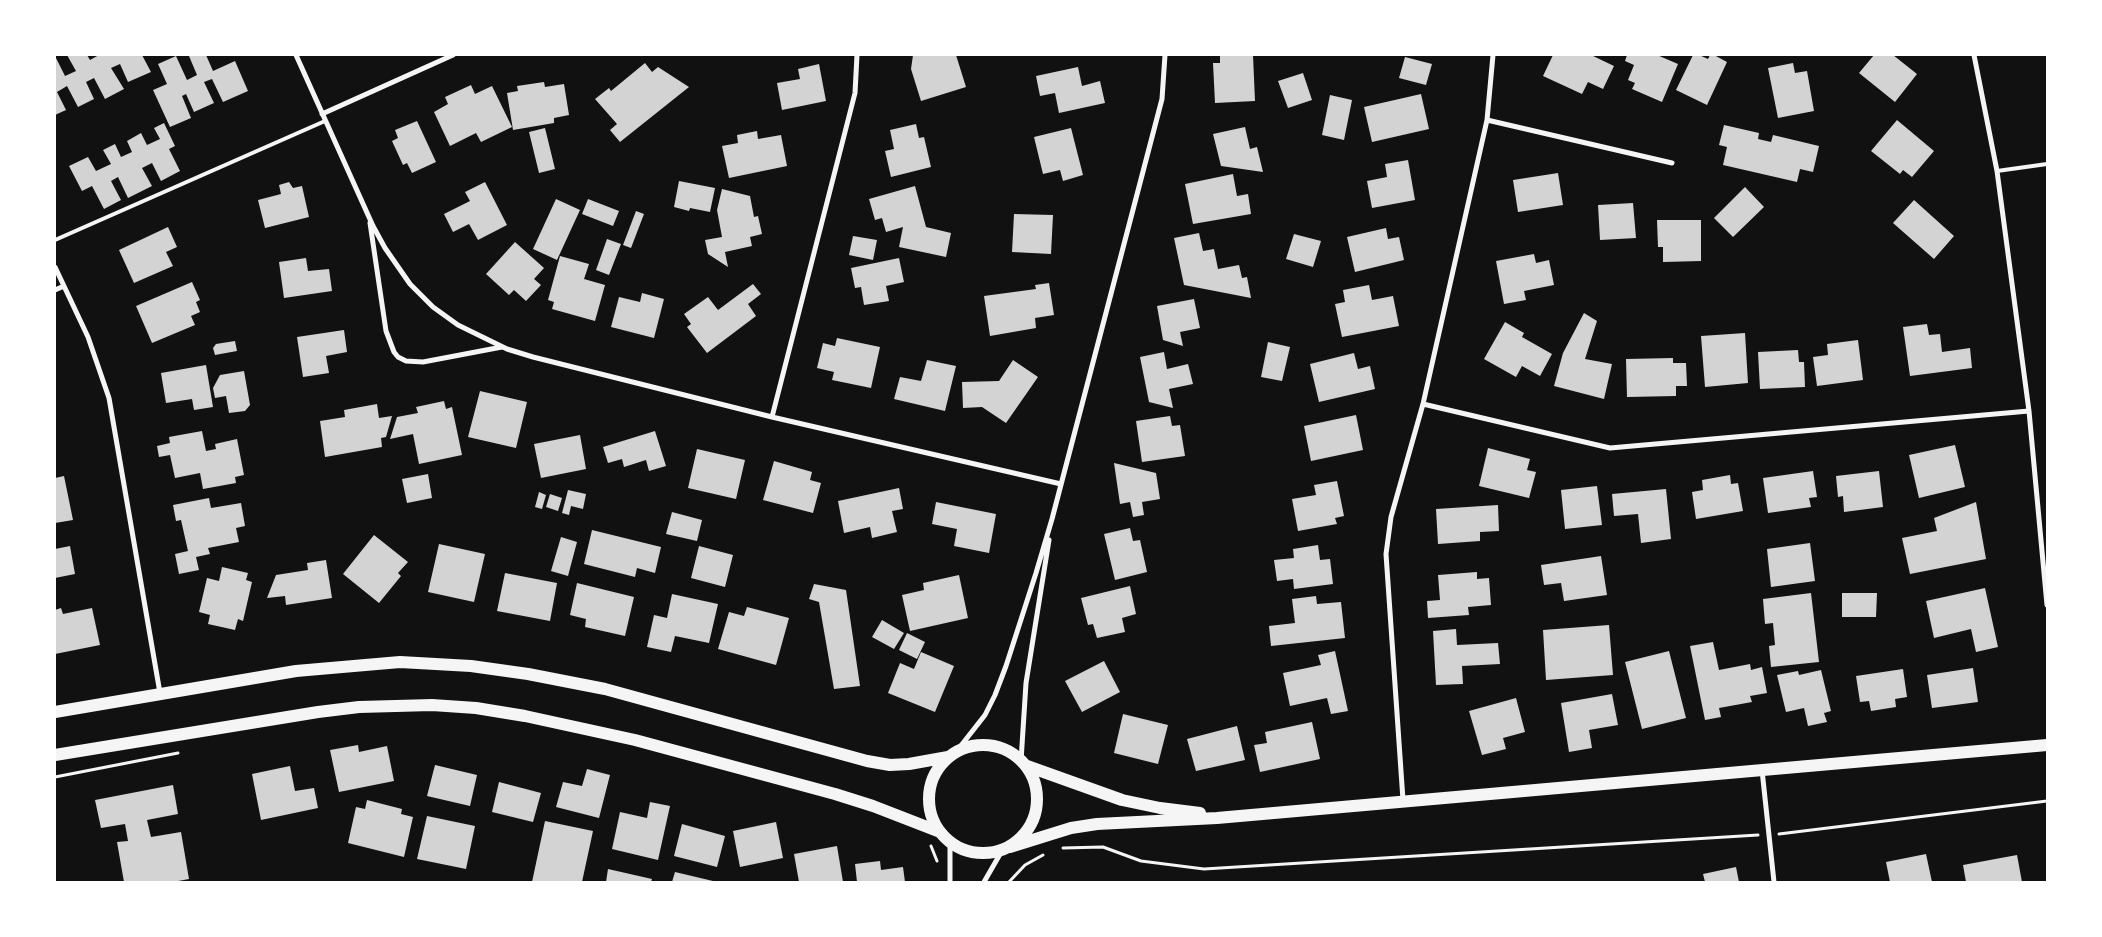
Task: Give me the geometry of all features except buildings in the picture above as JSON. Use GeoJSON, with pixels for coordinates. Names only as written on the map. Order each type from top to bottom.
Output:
{"type":"FeatureCollection","features":[{"type":"Feature","properties":{"kind":"main road"},"geometry":{"type":"LineString","coordinates":[[55,712],[296,671],[400,662],[472,666],[528,674],[606,689],[867,761],[890,765],[909,764],[952,755],[977,746],[994,746],[1009,752],[1024,763],[1122,800],[1160,808],[1199,813],[1281,812]]}},
{"type":"Feature","properties":{"kind":"main road"},"geometry":{"type":"LineString","coordinates":[[55,756],[351,708],[432,705],[476,708],[525,716],[635,740],[835,794],[873,806],[940,832]]}},
{"type":"Feature","properties":{"kind":"main road"},"geometry":{"type":"LineString","coordinates":[[952,755],[940,767],[932,782],[929,800],[932,817],[940,832],[950,842],[962,849],[975,853],[993,853],[1071,828],[1097,824],[1217,818],[2047,745]]}},
{"type":"Feature","properties":{"kind":"main road"},"geometry":{"type":"LineString","coordinates":[[1006,848],[1023,837],[1032,823],[1037,807],[1037,791],[1024,763]]}},
{"type":"Feature","properties":{"kind":"street"},"geometry":{"type":"LineString","coordinates":[[296,55],[368,216],[397,266],[410,284],[433,307],[458,325],[502,347],[532,357],[772,417],[1061,484]]}},
{"type":"Feature","properties":{"kind":"street"},"geometry":{"type":"LineString","coordinates":[[322,114],[453,55]]}},
{"type":"Feature","properties":{"kind":"street"},"geometry":{"type":"LineString","coordinates":[[772,417],[855,93],[857,55]]}},
{"type":"Feature","properties":{"kind":"street"},"geometry":{"type":"LineString","coordinates":[[952,755],[985,715],[995,695],[1006,666],[1052,519],[1162,99],[1165,55]]}},
{"type":"Feature","properties":{"kind":"street"},"geometry":{"type":"LineString","coordinates":[[1403,801],[1386,554],[1391,517],[1423,404],[1487,120],[1493,55]]}},
{"type":"Feature","properties":{"kind":"street"},"geometry":{"type":"LineString","coordinates":[[1974,55],[1997,171],[2029,411],[2047,605]]}},
{"type":"Feature","properties":{"kind":"street"},"geometry":{"type":"LineString","coordinates":[[1487,120],[1672,163]]}},
{"type":"Feature","properties":{"kind":"street"},"geometry":{"type":"LineString","coordinates":[[368,216],[386,331],[394,352],[398,356],[406,361],[423,362],[502,347]]}},
{"type":"Feature","properties":{"kind":"street"},"geometry":{"type":"LineString","coordinates":[[55,267],[88,338],[109,398],[160,694]]}},
{"type":"Feature","properties":{"kind":"street"},"geometry":{"type":"LineString","coordinates":[[55,290],[64,286]]}},
{"type":"Feature","properties":{"kind":"street"},"geometry":{"type":"LineString","coordinates":[[1423,404],[1610,448],[2029,411]]}},
{"type":"Feature","properties":{"kind":"street"},"geometry":{"type":"LineString","coordinates":[[1024,763],[1027,673],[1052,519]]}},
{"type":"Feature","properties":{"kind":"street"},"geometry":{"type":"LineString","coordinates":[[1762,769],[1774,882]]}},
{"type":"Feature","properties":{"kind":"street"},"geometry":{"type":"LineString","coordinates":[[950,842],[951,879]]}},
{"type":"Feature","properties":{"kind":"street"},"geometry":{"type":"LineString","coordinates":[[984,882],[1006,848]]}},
{"type":"Feature","properties":{"kind":"lane"},"geometry":{"type":"LineString","coordinates":[[55,240],[325,121]]}},
{"type":"Feature","properties":{"kind":"lane"},"geometry":{"type":"LineString","coordinates":[[1997,171],[2047,164]]}},
{"type":"Feature","properties":{"kind":"path"},"geometry":{"type":"LineString","coordinates":[[55,777],[187,751]]}},
{"type":"Feature","properties":{"kind":"path"},"geometry":{"type":"LineString","coordinates":[[1053,849],[1103,847],[1141,861],[1204,869],[1769,835],[2047,801]]}},
{"type":"Feature","properties":{"kind":"path"},"geometry":{"type":"LineString","coordinates":[[930,843],[941,871],[951,879]]}},
{"type":"Feature","properties":{"kind":"path"},"geometry":{"type":"LineString","coordinates":[[1009,882],[1025,866],[1046,853]]}}]}
